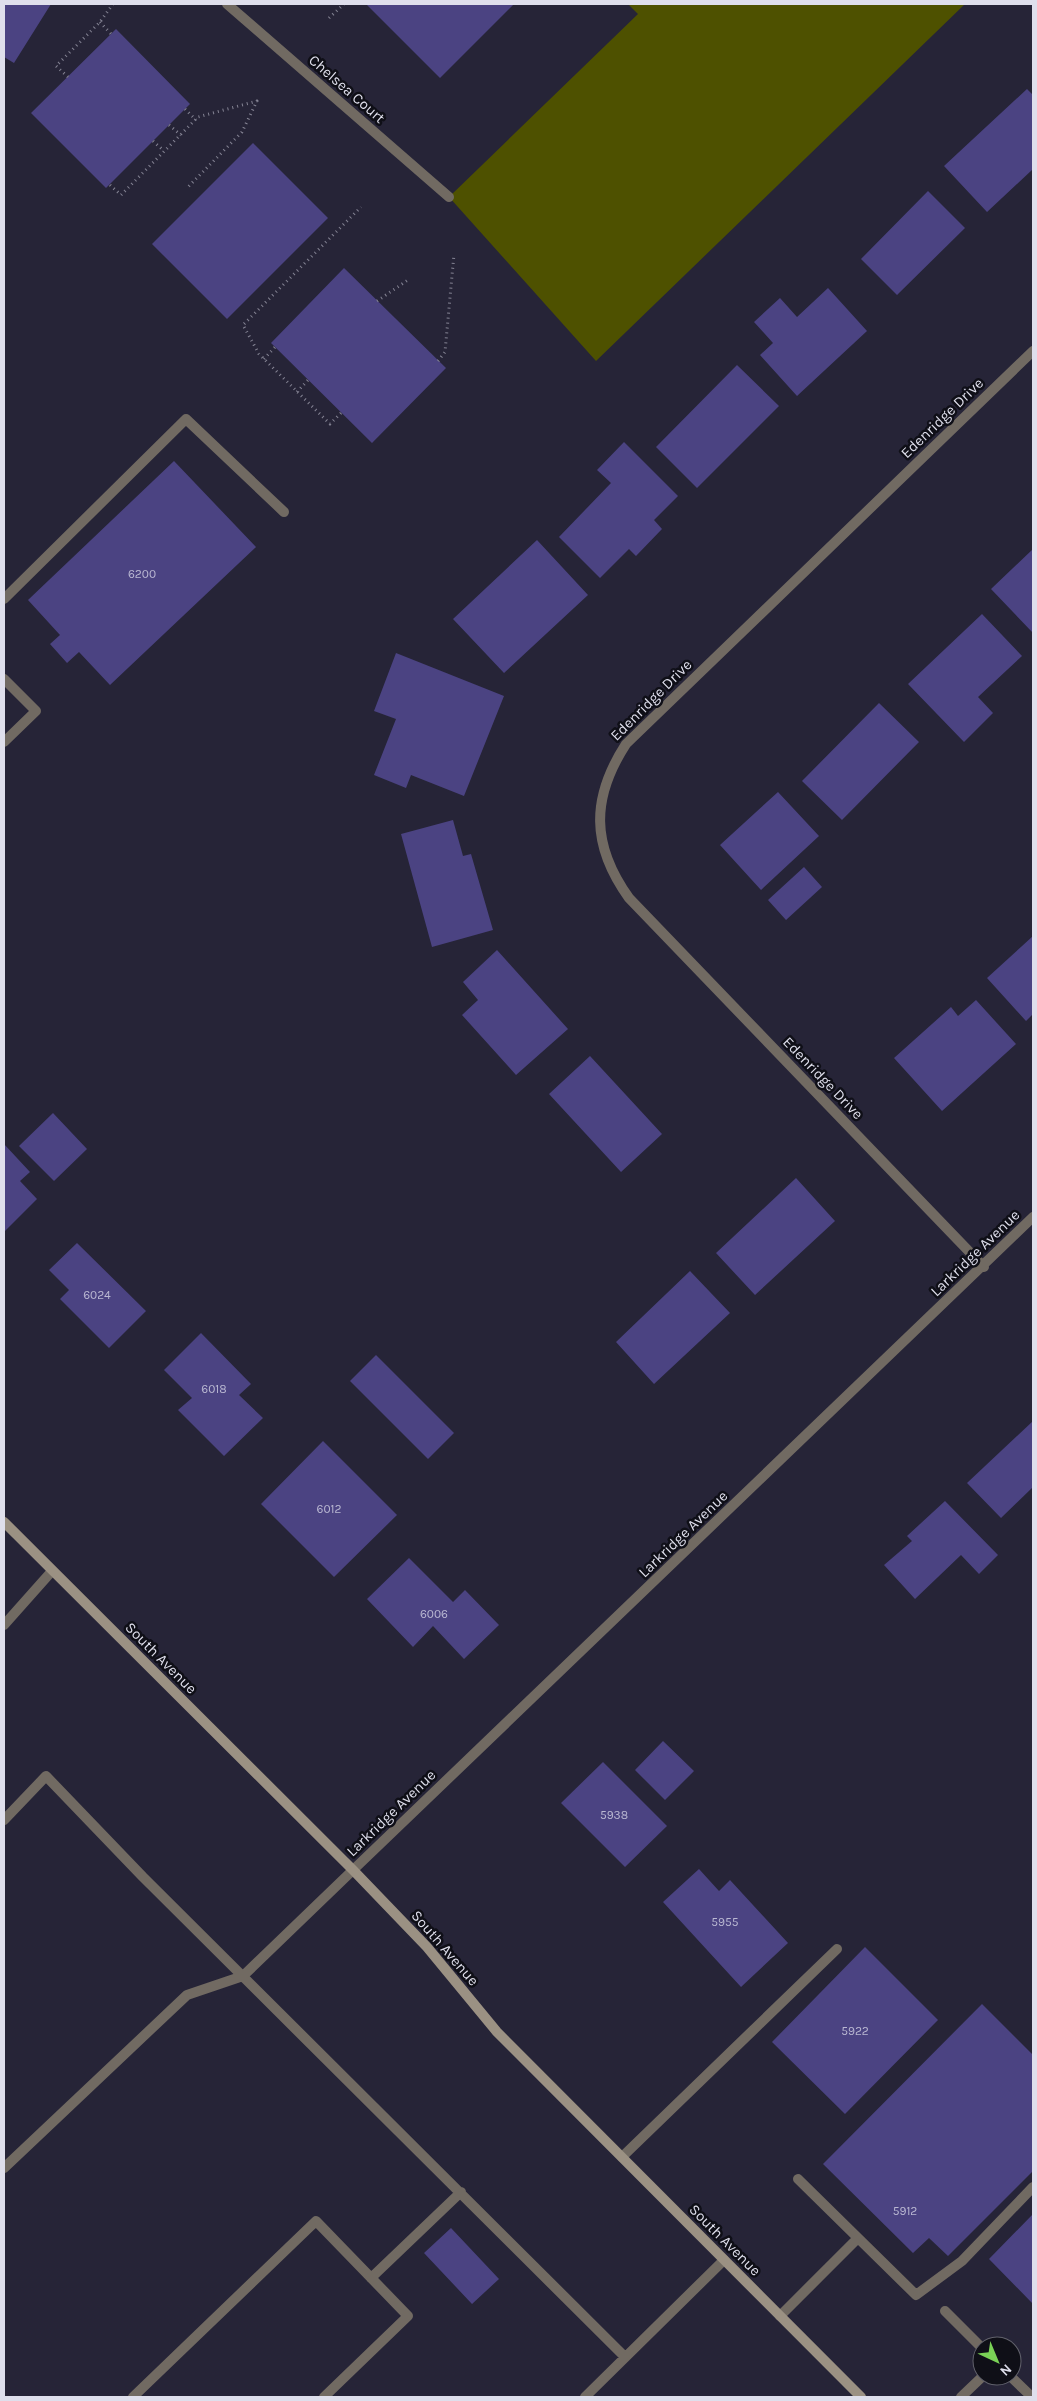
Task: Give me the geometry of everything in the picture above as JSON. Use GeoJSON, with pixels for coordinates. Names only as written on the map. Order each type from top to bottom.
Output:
{"type":"FeatureCollection","features":[{"type":"Feature","properties":{"kind":"main road","name":"South Avenue"},"geometry":{"type":"LineString","coordinates":[[4,1522],[427,1946],[497,2032],[861,2397]]}},
{"type":"Feature","properties":{"kind":"street","name":"Chelsea Court"},"geometry":{"type":"LineString","coordinates":[[227,4],[448,197]]}},
{"type":"Feature","properties":{"kind":"street","name":"Edenridge Drive"},"geometry":{"type":"LineString","coordinates":[[984,1267],[630,898],[617,881],[602,847],[600,811],[610,768],[626,744],[1033,351]]}},
{"type":"Feature","properties":{"kind":"street"},"geometry":{"type":"LineString","coordinates":[[4,599],[186,419],[284,512]]}},
{"type":"Feature","properties":{"kind":"street"},"geometry":{"type":"LineString","coordinates":[[4,679],[36,711],[4,742]]}},
{"type":"Feature","properties":{"kind":"street","name":"Larkridge Avenue"},"geometry":{"type":"LineString","coordinates":[[243,1976],[984,1267],[1033,1217]]}},
{"type":"Feature","properties":{"kind":"street"},"geometry":{"type":"LineString","coordinates":[[4,1625],[52,1571]]}},
{"type":"Feature","properties":{"kind":"street"},"geometry":{"type":"LineString","coordinates":[[4,1820],[46,1776],[243,1976],[626,2357]]}},
{"type":"Feature","properties":{"kind":"street"},"geometry":{"type":"LineString","coordinates":[[622,2157],[837,1948]]}},
{"type":"Feature","properties":{"kind":"street"},"geometry":{"type":"LineString","coordinates":[[4,2168],[187,1995],[243,1976]]}},
{"type":"Feature","properties":{"kind":"street"},"geometry":{"type":"LineString","coordinates":[[798,2178],[916,2295],[962,2261],[1033,2187]]}},
{"type":"Feature","properties":{"kind":"street"},"geometry":{"type":"LineString","coordinates":[[371,2278],[461,2192]]}},
{"type":"Feature","properties":{"kind":"street"},"geometry":{"type":"LineString","coordinates":[[133,2397],[316,2221],[408,2316],[331,2395]]}},
{"type":"Feature","properties":{"kind":"street"},"geometry":{"type":"LineString","coordinates":[[780,2316],[858,2238]]}},
{"type":"Feature","properties":{"kind":"street"},"geometry":{"type":"LineString","coordinates":[[586,2397],[724,2260]]}},
{"type":"Feature","properties":{"kind":"street"},"geometry":{"type":"LineString","coordinates":[[944,2311],[972,2338]]}},
{"type":"Feature","properties":{"kind":"street"},"geometry":{"type":"LineString","coordinates":[[961,2397],[973,2386]]}},
{"type":"Feature","properties":{"kind":"street"},"geometry":{"type":"LineString","coordinates":[[1020,2386],[1032,2397]]}},
{"type":"Feature","properties":{"kind":"path"},"geometry":{"type":"LineString","coordinates":[[68,77],[56,66],[100,22],[113,4]]}},
{"type":"Feature","properties":{"kind":"path"},"geometry":{"type":"LineString","coordinates":[[329,18],[344,4]]}},
{"type":"Feature","properties":{"kind":"path"},"geometry":{"type":"LineString","coordinates":[[100,22],[111,34]]}},
{"type":"Feature","properties":{"kind":"path"},"geometry":{"type":"LineString","coordinates":[[110,184],[121,195],[196,120],[240,104],[257,101],[242,132],[187,188]]}},
{"type":"Feature","properties":{"kind":"path"},"geometry":{"type":"LineString","coordinates":[[185,109],[196,120]]}},
{"type":"Feature","properties":{"kind":"path"},"geometry":{"type":"LineString","coordinates":[[169,125],[181,135]]}},
{"type":"Feature","properties":{"kind":"path"},"geometry":{"type":"LineString","coordinates":[[153,141],[164,151]]}},
{"type":"Feature","properties":{"kind":"path"},"geometry":{"type":"LineString","coordinates":[[341,413],[330,424],[264,359],[242,325],[361,207]]}},
{"type":"Feature","properties":{"kind":"path"},"geometry":{"type":"LineString","coordinates":[[438,361],[445,352],[454,254]]}},
{"type":"Feature","properties":{"kind":"path"},"geometry":{"type":"LineString","coordinates":[[377,301],[408,280]]}},
{"type":"Feature","properties":{"kind":"path"},"geometry":{"type":"LineString","coordinates":[[264,359],[275,347]]}},
{"type":"Feature","properties":{"kind":"path"},"geometry":{"type":"LineString","coordinates":[[297,392],[308,380]]}},
{"type":"Feature","properties":{"kind":"shaded area"},"geometry":{"type":"Polygon","coordinates":[[[628,4],[965,4],[596,361],[449,197],[638,14],[628,4]]]}},
{"type":"Feature","properties":{"kind":"building"},"geometry":{"type":"Polygon","coordinates":[[[4,4],[51,4],[14,63],[4,57],[4,4]]]}},
{"type":"Feature","properties":{"kind":"building"},"geometry":{"type":"Polygon","coordinates":[[[366,4],[514,4],[440,78],[366,4]]]}},
{"type":"Feature","properties":{"kind":"building"},"geometry":{"type":"Polygon","coordinates":[[[116,29],[190,104],[106,188],[31,113],[116,29]]]}},
{"type":"Feature","properties":{"kind":"building"},"geometry":{"type":"Polygon","coordinates":[[[1027,89],[1033,95],[1033,169],[987,212],[944,166],[1027,89]]]}},
{"type":"Feature","properties":{"kind":"building"},"geometry":{"type":"Polygon","coordinates":[[[253,143],[328,218],[227,319],[152,244],[253,143]]]}},
{"type":"Feature","properties":{"kind":"building"},"geometry":{"type":"Polygon","coordinates":[[[928,191],[965,228],[897,295],[861,259],[928,191]]]}},
{"type":"Feature","properties":{"kind":"building"},"geometry":{"type":"Polygon","coordinates":[[[344,268],[446,368],[372,443],[271,343],[344,268]]]}},
{"type":"Feature","properties":{"kind":"building"},"geometry":{"type":"Polygon","coordinates":[[[828,288],[867,331],[797,396],[760,355],[773,343],[754,322],[780,298],[797,317],[828,288]]]}},
{"type":"Feature","properties":{"kind":"building"},"geometry":{"type":"Polygon","coordinates":[[[737,365],[779,406],[697,488],[656,447],[737,365]]]}},
{"type":"Feature","properties":{"kind":"building"},"geometry":{"type":"Polygon","coordinates":[[[624,442],[678,496],[654,520],[662,529],[636,556],[629,549],[600,578],[559,537],[611,483],[597,470],[624,442]]]}},
{"type":"Feature","properties":{"kind":"building"},"geometry":{"type":"Polygon","coordinates":[[[174,461],[256,547],[110,685],[79,652],[67,663],[50,644],[60,635],[28,600],[174,461]]]}},
{"type":"Feature","properties":{"kind":"building"},"geometry":{"type":"Polygon","coordinates":[[[537,540],[588,595],[504,673],[453,619],[537,540]]]}},
{"type":"Feature","properties":{"kind":"building"},"geometry":{"type":"Polygon","coordinates":[[[1033,549],[1033,633],[991,589],[1033,549]]]}},
{"type":"Feature","properties":{"kind":"building"},"geometry":{"type":"Polygon","coordinates":[[[982,614],[1022,656],[978,697],[993,713],[964,742],[908,684],[982,614]]]}},
{"type":"Feature","properties":{"kind":"building"},"geometry":{"type":"Polygon","coordinates":[[[396,653],[504,696],[464,796],[411,775],[406,788],[374,775],[396,719],[374,711],[396,653]]]}},
{"type":"Feature","properties":{"kind":"building"},"geometry":{"type":"Polygon","coordinates":[[[879,703],[919,742],[842,820],[802,781],[879,703]]]}},
{"type":"Feature","properties":{"kind":"building"},"geometry":{"type":"Polygon","coordinates":[[[778,792],[819,836],[761,890],[720,845],[778,792]]]}},
{"type":"Feature","properties":{"kind":"building"},"geometry":{"type":"Polygon","coordinates":[[[453,820],[463,856],[471,854],[493,930],[432,947],[401,834],[453,820]]]}},
{"type":"Feature","properties":{"kind":"building"},"geometry":{"type":"Polygon","coordinates":[[[804,867],[822,887],[786,920],[768,900],[804,867]]]}},
{"type":"Feature","properties":{"kind":"building"},"geometry":{"type":"Polygon","coordinates":[[[1033,936],[1033,1014],[1026,1021],[987,978],[1033,936]]]}},
{"type":"Feature","properties":{"kind":"building"},"geometry":{"type":"Polygon","coordinates":[[[497,950],[568,1029],[516,1075],[462,1015],[478,1000],[463,982],[497,950]]]}},
{"type":"Feature","properties":{"kind":"building"},"geometry":{"type":"Polygon","coordinates":[[[976,1000],[1016,1044],[942,1111],[894,1058],[951,1007],[958,1016],[976,1000]]]}},
{"type":"Feature","properties":{"kind":"building"},"geometry":{"type":"Polygon","coordinates":[[[590,1056],[662,1134],[621,1172],[549,1094],[590,1056]]]}},
{"type":"Feature","properties":{"kind":"building"},"geometry":{"type":"Polygon","coordinates":[[[53,1113],[87,1149],[54,1181],[19,1146],[53,1113]]]}},
{"type":"Feature","properties":{"kind":"building"},"geometry":{"type":"Polygon","coordinates":[[[4,1144],[30,1172],[20,1181],[37,1199],[4,1232],[4,1144]]]}},
{"type":"Feature","properties":{"kind":"building"},"geometry":{"type":"Polygon","coordinates":[[[796,1178],[835,1221],[755,1295],[716,1253],[796,1178]]]}},
{"type":"Feature","properties":{"kind":"building"},"geometry":{"type":"Polygon","coordinates":[[[77,1243],[146,1311],[109,1348],[60,1299],[69,1290],[49,1270],[77,1243]]]}},
{"type":"Feature","properties":{"kind":"building"},"geometry":{"type":"Polygon","coordinates":[[[690,1271],[730,1313],[654,1384],[616,1342],[690,1271]]]}},
{"type":"Feature","properties":{"kind":"building"},"geometry":{"type":"Polygon","coordinates":[[[201,1333],[251,1384],[239,1395],[263,1418],[224,1456],[178,1410],[192,1398],[164,1370],[201,1333]]]}},
{"type":"Feature","properties":{"kind":"building"},"geometry":{"type":"Polygon","coordinates":[[[376,1355],[454,1433],[428,1459],[350,1381],[376,1355]]]}},
{"type":"Feature","properties":{"kind":"building"},"geometry":{"type":"Polygon","coordinates":[[[1033,1421],[1033,1487],[1001,1518],[967,1483],[1033,1421]]]}},
{"type":"Feature","properties":{"kind":"building"},"geometry":{"type":"Polygon","coordinates":[[[323,1441],[397,1515],[334,1577],[261,1504],[323,1441]]]}},
{"type":"Feature","properties":{"kind":"building"},"geometry":{"type":"Polygon","coordinates":[[[945,1501],[998,1555],[979,1574],[961,1555],[915,1599],[884,1565],[912,1541],[907,1536],[945,1501]]]}},
{"type":"Feature","properties":{"kind":"building"},"geometry":{"type":"Polygon","coordinates":[[[409,1558],[453,1602],[465,1590],[499,1625],[464,1659],[433,1626],[413,1647],[367,1599],[409,1558]]]}},
{"type":"Feature","properties":{"kind":"building"},"geometry":{"type":"Polygon","coordinates":[[[663,1741],[694,1771],[665,1800],[635,1770],[663,1741]]]}},
{"type":"Feature","properties":{"kind":"building"},"geometry":{"type":"Polygon","coordinates":[[[603,1762],[667,1826],[625,1867],[561,1803],[603,1762]]]}},
{"type":"Feature","properties":{"kind":"building"},"geometry":{"type":"Polygon","coordinates":[[[699,1869],[719,1891],[730,1880],[788,1943],[741,1987],[663,1902],[699,1869]]]}},
{"type":"Feature","properties":{"kind":"building"},"geometry":{"type":"Polygon","coordinates":[[[865,1947],[938,2020],[845,2114],[772,2042],[865,1947]]]}},
{"type":"Feature","properties":{"kind":"building"},"geometry":{"type":"Polygon","coordinates":[[[982,2004],[1033,2055],[1033,2171],[948,2256],[929,2238],[913,2253],[823,2164],[982,2004]]]}},
{"type":"Feature","properties":{"kind":"building"},"geometry":{"type":"Polygon","coordinates":[[[1033,2214],[1033,2304],[989,2259],[1033,2214]]]}},
{"type":"Feature","properties":{"kind":"building"},"geometry":{"type":"Polygon","coordinates":[[[451,2228],[499,2279],[472,2304],[424,2253],[451,2228]]]}}]}
